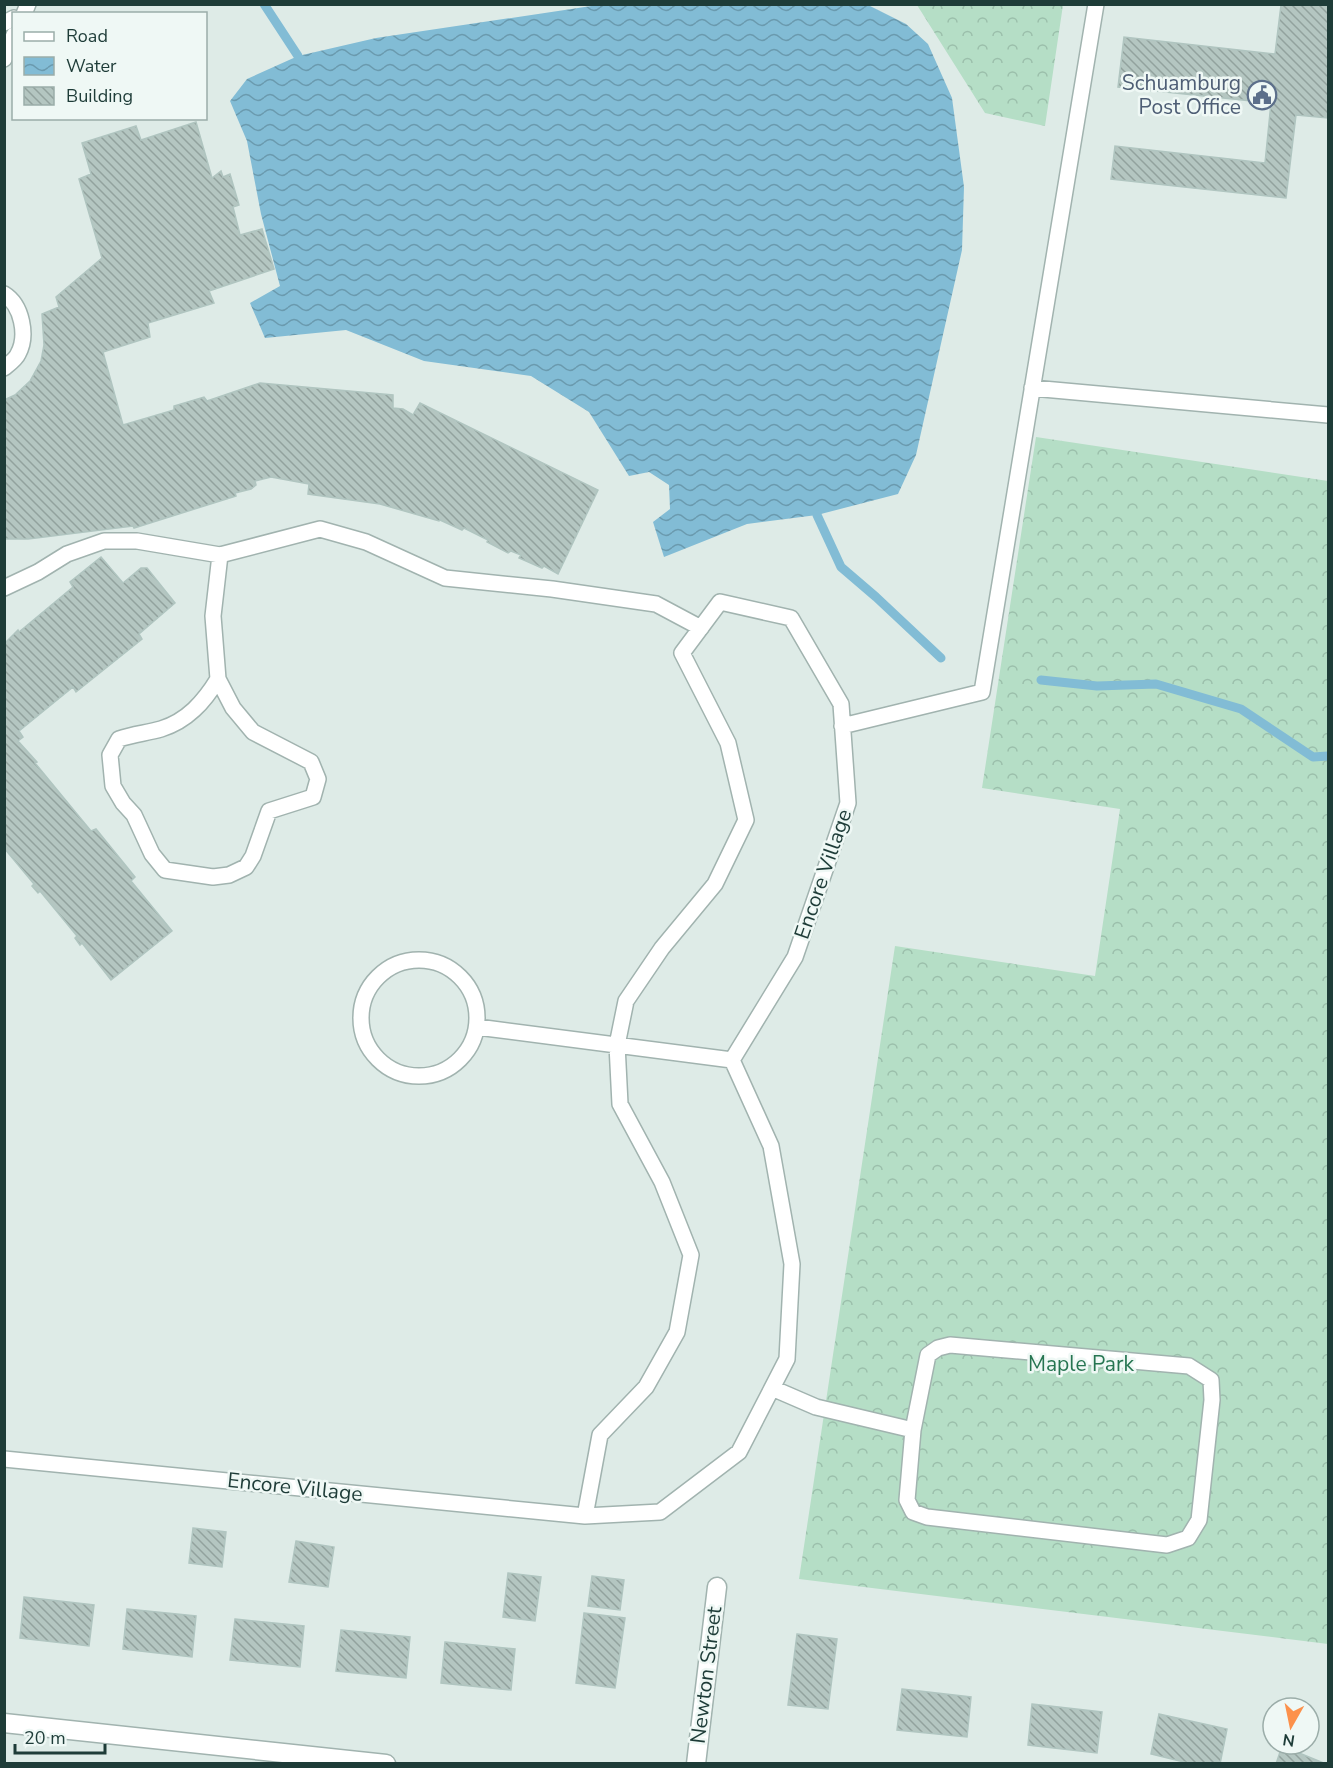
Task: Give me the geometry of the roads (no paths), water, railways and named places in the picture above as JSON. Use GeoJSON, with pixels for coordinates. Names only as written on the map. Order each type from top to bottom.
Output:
{"type":"FeatureCollection","features":[{"type":"Feature","properties":{"kind":"street","name":"Newton Street"},"geometry":{"type":"LineString","coordinates":[[696,1764],[717,1587]]}},
{"type":"Feature","properties":{"kind":"street"},"geometry":{"type":"LineString","coordinates":[[4,1723],[387,1764]]}},
{"type":"Feature","properties":{"kind":"lane"},"geometry":{"type":"LineString","coordinates":[[842,726],[982,692],[1096,4]]}},
{"type":"Feature","properties":{"kind":"lane"},"geometry":{"type":"LineString","coordinates":[[4,59],[12,40]]}},
{"type":"Feature","properties":{"kind":"lane"},"geometry":{"type":"LineString","coordinates":[[4,294],[18,308],[22,324],[22,339],[18,355],[4,368]]}},
{"type":"Feature","properties":{"kind":"lane"},"geometry":{"type":"LineString","coordinates":[[1032,388],[1329,416]]}},
{"type":"Feature","properties":{"kind":"lane"},"geometry":{"type":"LineString","coordinates":[[4,588],[38,572],[67,554],[104,541],[137,541],[220,555],[320,529],[366,542],[445,579],[552,589],[656,604],[701,628]]}},
{"type":"Feature","properties":{"kind":"lane"},"geometry":{"type":"LineString","coordinates":[[218,679],[207,697],[180,721],[161,729],[119,739],[110,755],[113,786],[123,803],[134,815],[152,854],[165,870],[213,877],[246,867],[253,856],[269,811],[313,797],[318,779],[310,762],[253,732],[233,708],[218,679],[213,616],[220,555]]}},
{"type":"Feature","properties":{"kind":"lane","name":"Encore Village"},"geometry":{"type":"LineString","coordinates":[[4,1459],[585,1516],[660,1512],[739,1452],[787,1359],[792,1264],[771,1146],[732,1060],[795,957],[848,803],[841,704],[791,618],[720,602],[682,653],[728,743],[746,820],[716,884],[663,948],[626,1002],[617,1045],[620,1104],[662,1182],[691,1255],[677,1332],[646,1387],[600,1435],[585,1516]]}},
{"type":"Feature","properties":{"kind":"lane"},"geometry":{"type":"LineString","coordinates":[[408,961],[427,961],[444,966],[459,976],[470,991],[476,1008],[477,1027],[470,1046],[458,1061],[441,1072],[422,1076],[402,1074],[384,1065],[370,1050],[362,1032],[361,1012],[366,993],[376,978],[391,967],[408,961]]}},
{"type":"Feature","properties":{"kind":"lane"},"geometry":{"type":"LineString","coordinates":[[477,1027],[732,1060]]}},
{"type":"Feature","properties":{"kind":"lane"},"geometry":{"type":"LineString","coordinates":[[951,1345],[1189,1366],[1211,1380],[1212,1400],[1199,1520],[1188,1538],[1167,1545],[927,1517],[913,1512],[907,1500],[913,1430],[928,1355],[938,1348],[951,1345]]}},
{"type":"Feature","properties":{"kind":"lane"},"geometry":{"type":"LineString","coordinates":[[772,1388],[816,1407],[913,1430]]}},
{"type":"Feature","properties":{"kind":"water"},"geometry":{"type":"Polygon","coordinates":[[[598,5],[868,5],[906,24],[928,44],[952,98],[964,187],[962,250],[916,455],[898,494],[817,515],[747,524],[664,557],[653,522],[670,509],[669,485],[649,472],[629,476],[589,412],[531,376],[424,361],[346,330],[265,338],[250,303],[280,286],[261,214],[247,141],[230,101],[247,79],[298,56],[376,38],[598,5]]]}},
{"type":"Feature","properties":{"kind":"waterway"},"geometry":{"type":"LineString","coordinates":[[264,4],[298,56]]}},
{"type":"Feature","properties":{"kind":"waterway"},"geometry":{"type":"LineString","coordinates":[[817,515],[841,567],[941,658]]}},
{"type":"Feature","properties":{"kind":"waterway"},"geometry":{"type":"LineString","coordinates":[[1041,680],[1097,686],[1156,684],[1241,709],[1313,757],[1328,756]]}},
{"type":"Feature","properties":{"kind":"place","name":"Schuamburg Post Office"},"geometry":{"type":"Point","coordinates":[1262,95]}},
{"type":"Feature","properties":{"kind":"park label","name":"Maple Park"},"geometry":{"type":"Point","coordinates":[1081,1364]}}]}
